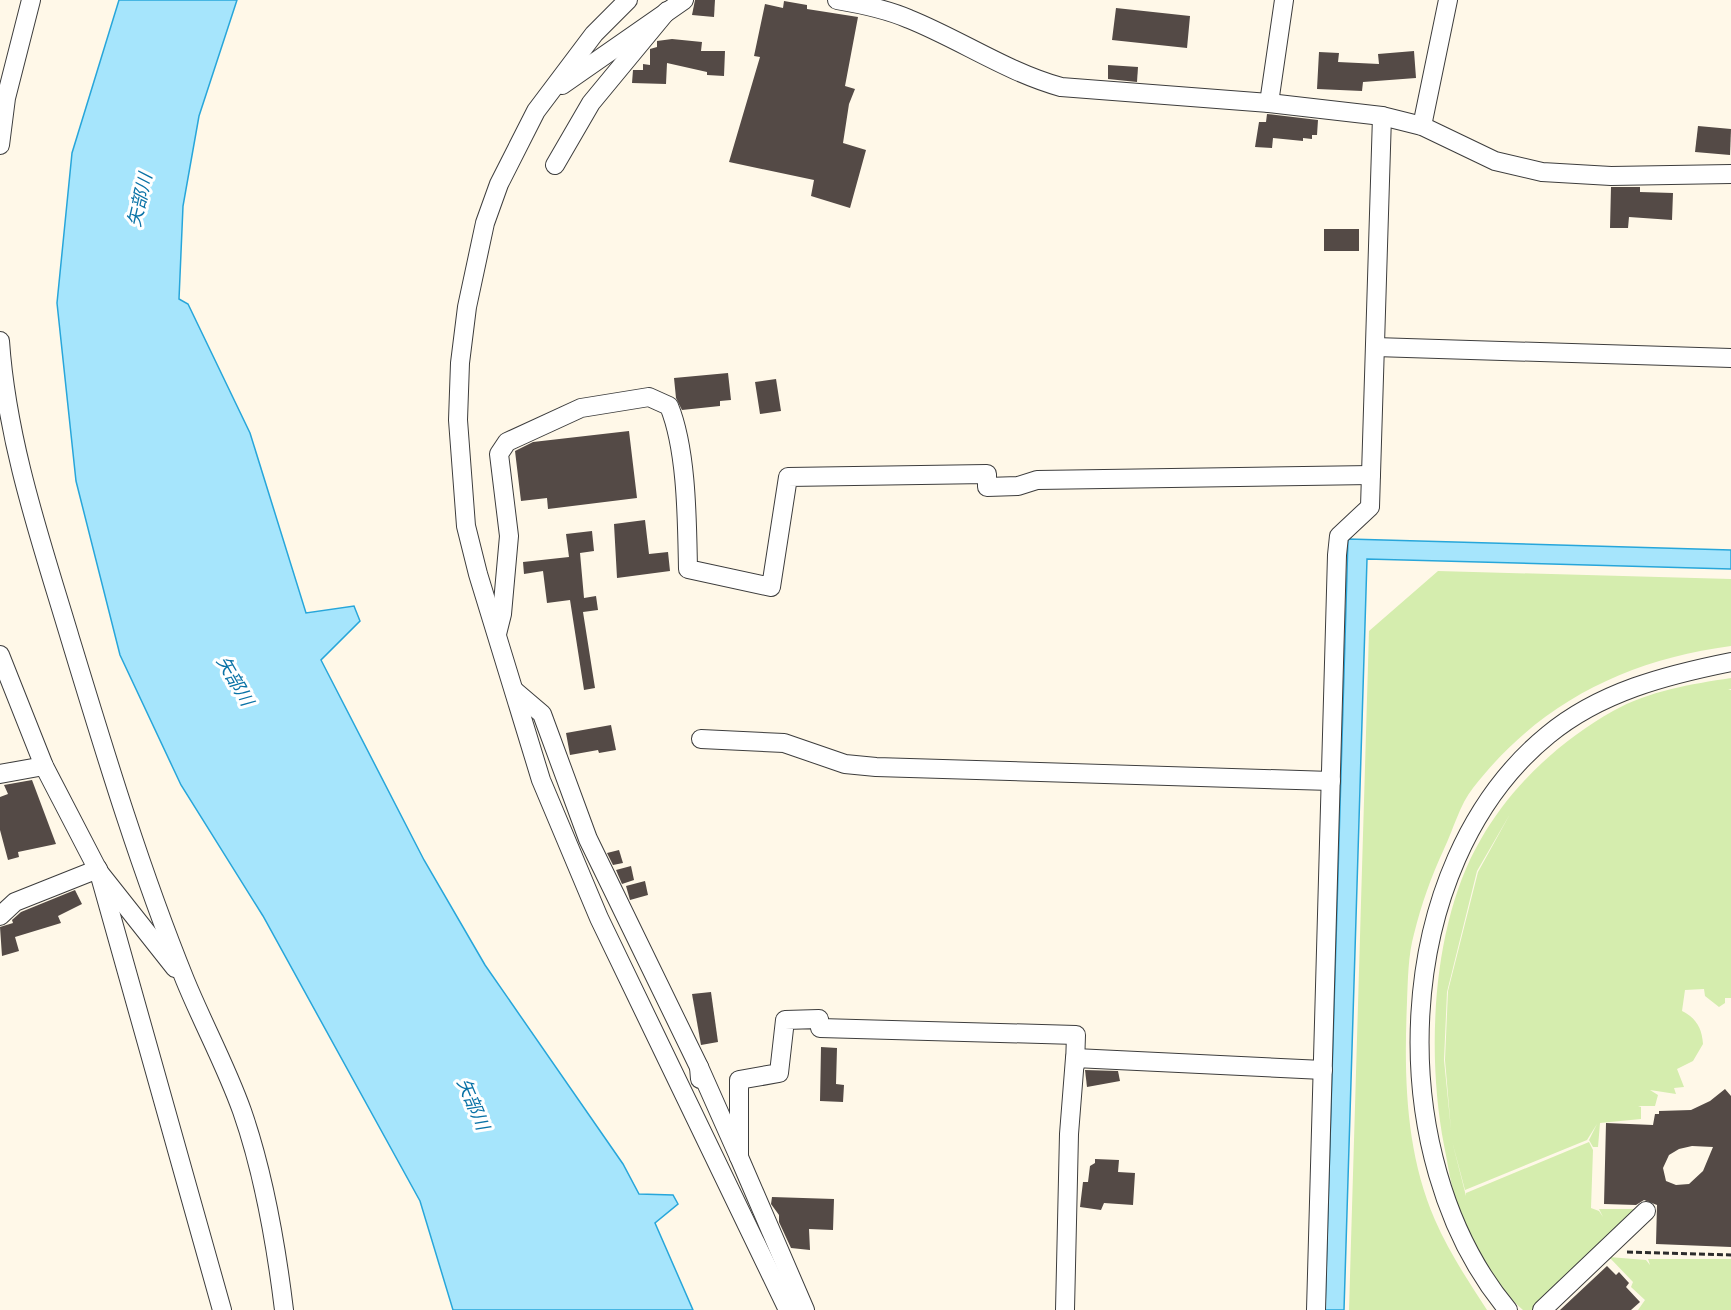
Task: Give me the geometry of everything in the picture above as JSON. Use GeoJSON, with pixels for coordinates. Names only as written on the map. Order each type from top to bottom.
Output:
{"type":"FeatureCollection","features":[{"type":"Feature","properties":{"kind":"street"},"geometry":{"type":"LineString","coordinates":[[0,145],[6,98],[31,0]]}},
{"type":"Feature","properties":{"kind":"street"},"geometry":{"type":"LineString","coordinates":[[628,0],[594,34],[544,99],[500,184],[485,223],[467,307],[460,363],[458,420],[466,526],[541,780],[599,918],[788,1310]]}},
{"type":"Feature","properties":{"kind":"street"},"geometry":{"type":"LineString","coordinates":[[544,99],[684,0]]}},
{"type":"Feature","properties":{"kind":"street"},"geometry":{"type":"LineString","coordinates":[[837,0],[866,5],[908,18],[1032,79],[1061,87],[1269,103],[1382,116],[1422,126],[1495,161],[1542,172],[1611,176],[1731,174]]}},
{"type":"Feature","properties":{"kind":"street"},"geometry":{"type":"LineString","coordinates":[[1269,103],[1284,0]]}},
{"type":"Feature","properties":{"kind":"street"},"geometry":{"type":"LineString","coordinates":[[1422,126],[1448,0]]}},
{"type":"Feature","properties":{"kind":"street"},"geometry":{"type":"LineString","coordinates":[[555,165],[591,103],[667,10]]}},
{"type":"Feature","properties":{"kind":"street"},"geometry":{"type":"LineString","coordinates":[[1316,1310],[1339,536],[1370,507],[1382,116]]}},
{"type":"Feature","properties":{"kind":"street"},"geometry":{"type":"LineString","coordinates":[[0,341],[6,392],[25,486],[42,547],[114,782],[185,980],[243,1113],[272,1231],[284,1310]]}},
{"type":"Feature","properties":{"kind":"street"},"geometry":{"type":"LineString","coordinates":[[1375,347],[1731,358]]}},
{"type":"Feature","properties":{"kind":"street"},"geometry":{"type":"LineString","coordinates":[[497,634],[502,614],[509,536],[500,454],[507,442],[581,408],[649,398],[669,406],[676,423],[687,516],[688,569],[771,587],[788,477],[987,474],[987,487],[1018,486],[1037,480],[1371,475]]}},
{"type":"Feature","properties":{"kind":"street"},"geometry":{"type":"LineString","coordinates":[[0,655],[44,766],[98,869],[185,980]]}},
{"type":"Feature","properties":{"kind":"street"},"geometry":{"type":"LineString","coordinates":[[1508,1310],[1488,1286],[1455,1225],[1433,1161],[1422,1096],[1418,1031],[1425,962],[1442,901],[1465,840],[1501,783],[1548,735],[1605,699],[1668,675],[1731,662]]}},
{"type":"Feature","properties":{"kind":"street"},"geometry":{"type":"LineString","coordinates":[[514,690],[542,714],[588,839],[699,1067],[805,1310]]}},
{"type":"Feature","properties":{"kind":"street"},"geometry":{"type":"LineString","coordinates":[[701,739],[784,743],[845,764],[876,767],[1331,782]]}},
{"type":"Feature","properties":{"kind":"street"},"geometry":{"type":"LineString","coordinates":[[0,774],[44,766]]}},
{"type":"Feature","properties":{"kind":"street"},"geometry":{"type":"LineString","coordinates":[[0,916],[15,902],[98,869]]}},
{"type":"Feature","properties":{"kind":"street"},"geometry":{"type":"LineString","coordinates":[[98,869],[222,1310]]}},
{"type":"Feature","properties":{"kind":"street"},"geometry":{"type":"LineString","coordinates":[[740,1157],[740,1080],[779,1073],[785,1020],[819,1019],[820,1028],[1076,1035],[1069,1134],[1065,1310]]}},
{"type":"Feature","properties":{"kind":"street"},"geometry":{"type":"LineString","coordinates":[[1075,1065],[1075,1058],[1323,1070]]}},
{"type":"Feature","properties":{"kind":"street"},"geometry":{"type":"LineString","coordinates":[[699,1067],[706,1140]]}},
{"type":"Feature","properties":{"kind":"street"},"geometry":{"type":"LineString","coordinates":[[1542,1310],[1646,1211]]}},
{"type":"Feature","properties":{"kind":"path"},"geometry":{"type":"LineString","coordinates":[[1604,1251],[1731,1255]]}},
{"type":"Feature","properties":{"kind":"green space"},"geometry":{"type":"Polygon","coordinates":[[[1438,571],[1731,579],[1731,646],[1656,662],[1587,690],[1556,709],[1526,732],[1499,758],[1464,802],[1431,881],[1412,942],[1407,1002],[1407,1085],[1412,1140],[1425,1194],[1446,1243],[1487,1310],[1349,1310],[1369,631],[1438,571]]]}},
{"type":"Feature","properties":{"kind":"green space"},"geometry":{"type":"Polygon","coordinates":[[[1731,678],[1731,689],[1728,690],[1731,690],[1731,998],[1725,998],[1725,1003],[1719,1007],[1705,996],[1704,989],[1685,990],[1682,1011],[1697,1024],[1703,1044],[1693,1061],[1677,1069],[1684,1087],[1674,1088],[1676,1094],[1650,1090],[1658,1095],[1655,1106],[1638,1106],[1641,1107],[1641,1119],[1600,1123],[1598,1147],[1593,1147],[1589,1140],[1597,1124],[1587,1140],[1465,1190],[1452,1141],[1466,1196],[1466,1193],[1589,1142],[1593,1150],[1591,1208],[1599,1211],[1603,1217],[1599,1209],[1638,1209],[1542,1303],[1532,1310],[1523,1310],[1503,1289],[1469,1233],[1456,1199],[1444,1145],[1438,1109],[1435,1029],[1437,988],[1452,909],[1465,872],[1493,819],[1522,783],[1556,750],[1593,723],[1641,698],[1670,689],[1731,678]],[[1510,814],[1477,871],[1447,992],[1444,1060],[1451,1130],[1445,1060],[1448,991],[1478,872],[1510,814]]]}},
{"type":"Feature","properties":{"kind":"green space"},"geometry":{"type":"Polygon","coordinates":[[[1609,1257],[1646,1260],[1650,1265],[1648,1259],[1731,1259],[1731,1310],[1638,1310],[1645,1300],[1631,1287],[1633,1282],[1609,1257]]]}},
{"type":"Feature","properties":{"kind":"water","name":"矢部川"},"geometry":{"type":"Polygon","coordinates":[[[119,0],[237,0],[199,116],[183,206],[179,299],[188,304],[250,433],[306,613],[354,606],[360,621],[321,660],[424,860],[485,965],[623,1164],[639,1194],[673,1195],[678,1204],[655,1223],[693,1310],[453,1310],[420,1201],[263,916],[181,785],[120,655],[76,481],[57,303],[72,153],[119,0]]]}},
{"type":"Feature","properties":{"kind":"water"},"geometry":{"type":"Polygon","coordinates":[[[1348,539],[1731,550],[1731,569],[1367,559],[1344,1310],[1325,1310],[1348,539]]]}},
{"type":"Feature","properties":{"kind":"building"},"geometry":{"type":"Polygon","coordinates":[[[695,0],[715,0],[714,17],[692,15],[695,0]]]}},
{"type":"Feature","properties":{"kind":"building"},"geometry":{"type":"Polygon","coordinates":[[[784,1],[807,5],[807,9],[858,17],[845,86],[855,89],[849,104],[843,143],[866,150],[850,208],[811,196],[814,180],[729,162],[760,57],[754,56],[765,4],[783,8],[784,1]]]}},
{"type":"Feature","properties":{"kind":"building"},"geometry":{"type":"Polygon","coordinates":[[[1116,8],[1190,16],[1187,48],[1112,40],[1116,8]]]}},
{"type":"Feature","properties":{"kind":"building"},"geometry":{"type":"Polygon","coordinates":[[[672,39],[702,42],[701,51],[725,51],[724,76],[707,75],[707,72],[667,63],[666,84],[632,83],[633,70],[643,70],[643,64],[650,65],[650,49],[657,47],[657,41],[672,39]]]}},
{"type":"Feature","properties":{"kind":"building"},"geometry":{"type":"Polygon","coordinates":[[[1414,51],[1416,78],[1363,82],[1362,91],[1317,89],[1319,52],[1339,53],[1338,62],[1379,64],[1378,54],[1414,51]]]}},
{"type":"Feature","properties":{"kind":"building"},"geometry":{"type":"Polygon","coordinates":[[[1108,65],[1138,67],[1137,82],[1108,79],[1108,65]]]}},
{"type":"Feature","properties":{"kind":"building"},"geometry":{"type":"Polygon","coordinates":[[[1267,114],[1318,120],[1317,135],[1312,135],[1312,139],[1303,138],[1303,141],[1273,138],[1272,148],[1255,147],[1259,122],[1266,122],[1267,114]]]}},
{"type":"Feature","properties":{"kind":"building"},"geometry":{"type":"Polygon","coordinates":[[[1698,126],[1731,129],[1730,155],[1695,152],[1698,126]]]}},
{"type":"Feature","properties":{"kind":"building"},"geometry":{"type":"Polygon","coordinates":[[[1611,187],[1640,187],[1640,192],[1673,193],[1672,220],[1629,217],[1628,228],[1610,228],[1611,187]]]}},
{"type":"Feature","properties":{"kind":"building"},"geometry":{"type":"Polygon","coordinates":[[[1324,229],[1359,229],[1359,251],[1324,251],[1324,229]]]}},
{"type":"Feature","properties":{"kind":"building"},"geometry":{"type":"Polygon","coordinates":[[[728,373],[731,400],[720,401],[720,406],[682,410],[676,398],[674,378],[728,373]]]}},
{"type":"Feature","properties":{"kind":"building"},"geometry":{"type":"Polygon","coordinates":[[[776,379],[781,411],[760,414],[755,382],[776,379]]]}},
{"type":"Feature","properties":{"kind":"building"},"geometry":{"type":"Polygon","coordinates":[[[629,431],[637,498],[548,509],[547,498],[521,501],[515,451],[533,442],[629,431]]]}},
{"type":"Feature","properties":{"kind":"building"},"geometry":{"type":"Polygon","coordinates":[[[645,520],[649,554],[668,552],[670,571],[617,578],[614,524],[645,520]]]}},
{"type":"Feature","properties":{"kind":"building"},"geometry":{"type":"Polygon","coordinates":[[[592,531],[594,551],[580,553],[584,598],[596,596],[598,610],[583,612],[595,688],[584,690],[570,600],[547,603],[543,571],[524,574],[523,562],[569,557],[566,534],[592,531]]]}},
{"type":"Feature","properties":{"kind":"building"},"geometry":{"type":"Polygon","coordinates":[[[611,725],[616,750],[599,753],[598,750],[570,755],[566,733],[611,725]]]}},
{"type":"Feature","properties":{"kind":"building"},"geometry":{"type":"Polygon","coordinates":[[[32,780],[56,844],[18,852],[19,857],[8,860],[0,830],[0,797],[8,794],[4,785],[32,780]]]}},
{"type":"Feature","properties":{"kind":"building"},"geometry":{"type":"Polygon","coordinates":[[[619,850],[623,863],[613,865],[607,853],[619,850]]]}},
{"type":"Feature","properties":{"kind":"building"},"geometry":{"type":"Polygon","coordinates":[[[631,866],[634,880],[622,884],[616,870],[631,866]]]}},
{"type":"Feature","properties":{"kind":"building"},"geometry":{"type":"Polygon","coordinates":[[[645,881],[648,895],[630,900],[626,886],[645,881]]]}},
{"type":"Feature","properties":{"kind":"building"},"geometry":{"type":"Polygon","coordinates":[[[75,890],[82,904],[58,916],[61,923],[15,937],[19,951],[2,956],[0,927],[13,923],[12,920],[21,912],[75,890]]]}},
{"type":"Feature","properties":{"kind":"building"},"geometry":{"type":"Polygon","coordinates":[[[711,992],[718,1042],[701,1045],[692,994],[711,992]]]}},
{"type":"Feature","properties":{"kind":"building"},"geometry":{"type":"Polygon","coordinates":[[[821,1047],[837,1048],[836,1084],[844,1085],[843,1102],[820,1101],[821,1047]]]}},
{"type":"Feature","properties":{"kind":"building"},"geometry":{"type":"Polygon","coordinates":[[[1085,1070],[1118,1071],[1120,1081],[1087,1087],[1085,1070]]]}},
{"type":"Feature","properties":{"kind":"building"},"geometry":{"type":"Polygon","coordinates":[[[1725,1089],[1731,1096],[1731,1247],[1656,1244],[1657,1205],[1644,1200],[1636,1205],[1604,1204],[1606,1123],[1653,1125],[1655,1114],[1659,1114],[1659,1111],[1691,1110],[1710,1101],[1725,1089]],[[1692,1146],[1679,1149],[1669,1155],[1663,1168],[1666,1181],[1676,1185],[1689,1184],[1703,1171],[1713,1147],[1692,1146]]]}},
{"type":"Feature","properties":{"kind":"building"},"geometry":{"type":"Polygon","coordinates":[[[1095,1159],[1119,1160],[1118,1172],[1135,1173],[1133,1205],[1104,1203],[1101,1210],[1080,1207],[1083,1182],[1088,1182],[1090,1166],[1095,1163],[1095,1159]]]}},
{"type":"Feature","properties":{"kind":"building"},"geometry":{"type":"Polygon","coordinates":[[[772,1197],[834,1199],[833,1230],[809,1229],[810,1250],[791,1248],[779,1222],[779,1215],[771,1204],[772,1197]]]}},
{"type":"Feature","properties":{"kind":"building"},"geometry":{"type":"Polygon","coordinates":[[[1607,1266],[1616,1275],[1619,1272],[1629,1283],[1626,1287],[1640,1302],[1631,1310],[1560,1310],[1607,1266]]]}}]}
